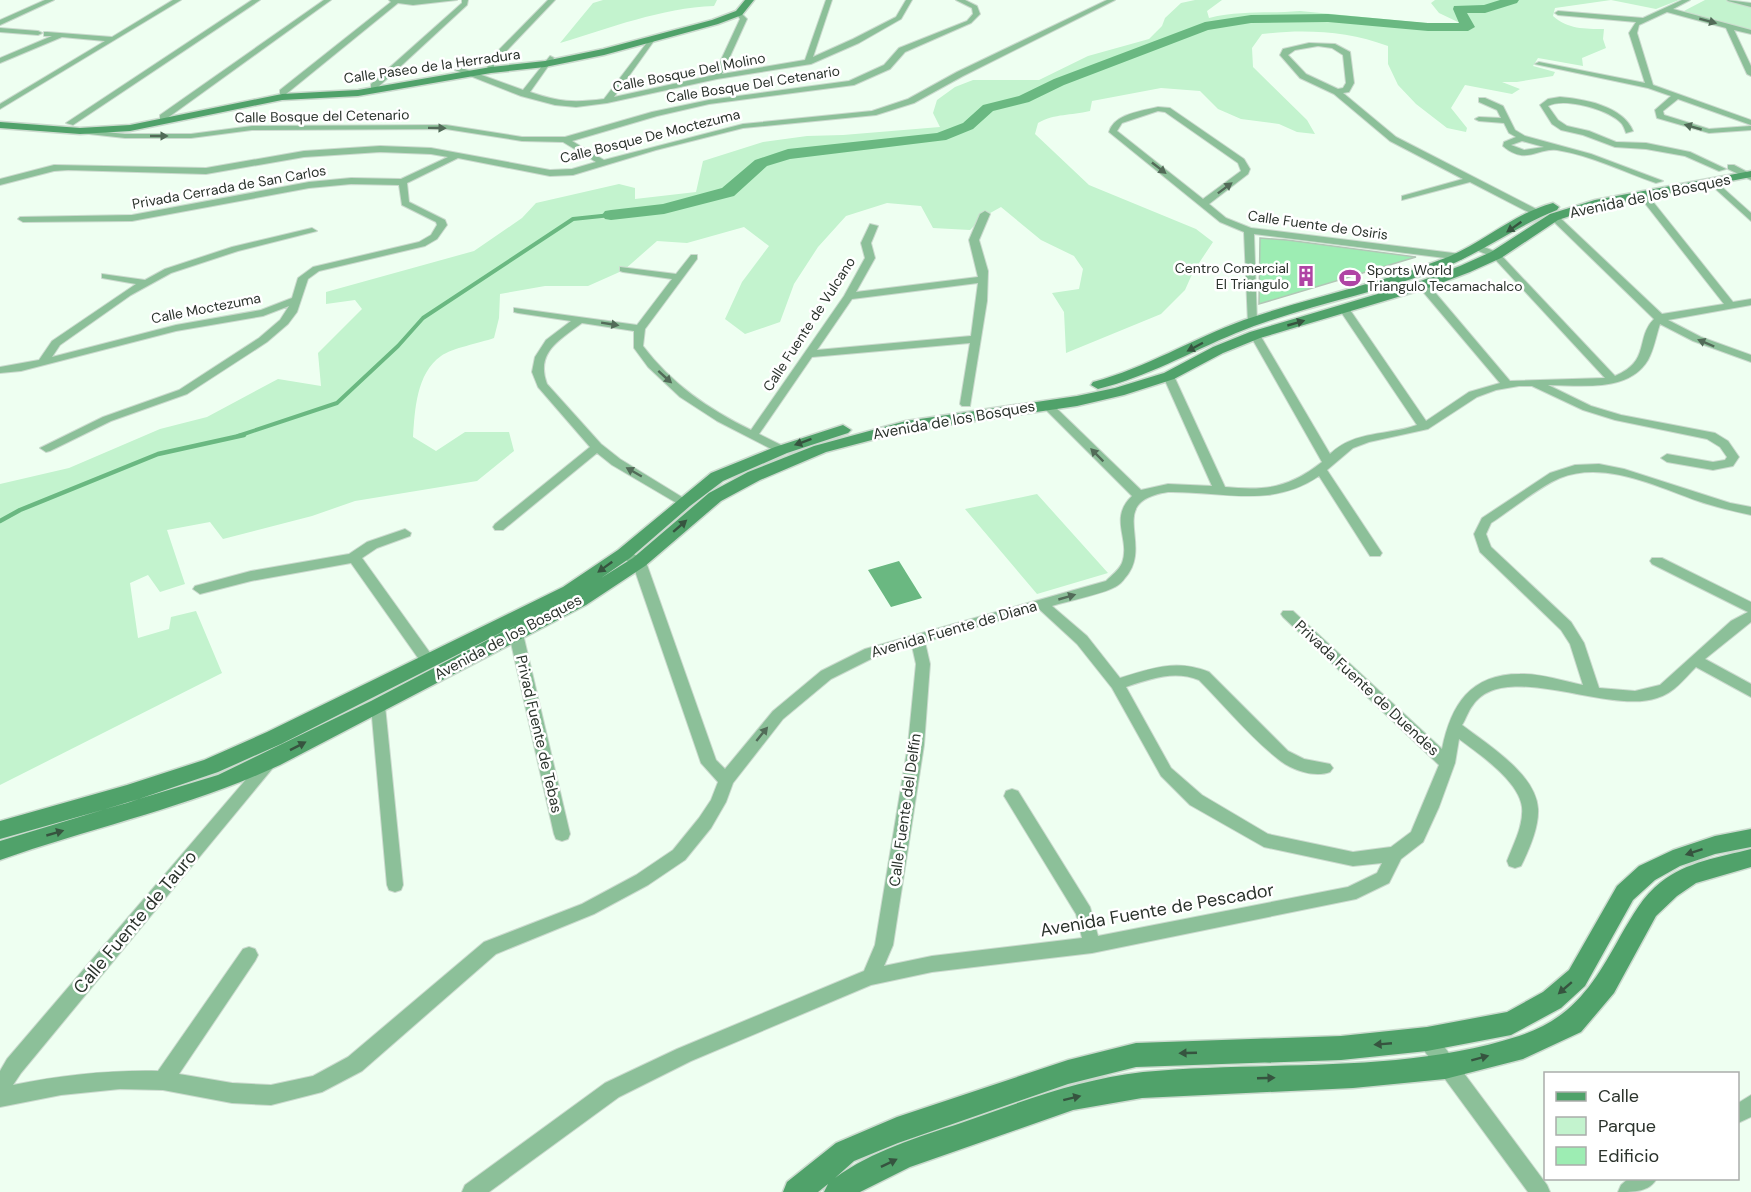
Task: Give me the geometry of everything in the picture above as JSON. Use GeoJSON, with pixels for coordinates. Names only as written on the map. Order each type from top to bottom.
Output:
{"type":"FeatureCollection","features":[{"type":"Feature","properties":{"kind":"main road","name":"Calle Paseo de la Herradura"},"geometry":{"type":"LineString","coordinates":[[548,61],[715,17],[729,12],[739,0]]}},
{"type":"Feature","properties":{"kind":"main road"},"geometry":{"type":"LineString","coordinates":[[739,13],[750,0]]}},
{"type":"Feature","properties":{"kind":"main road","name":"Calle Paseo de la Herradura"},"geometry":{"type":"LineString","coordinates":[[0,117],[113,124],[163,117],[283,92],[374,86],[604,52],[715,22],[739,13]]}},
{"type":"Feature","properties":{"kind":"main road","name":"Calle Paseo de la Herradura"},"geometry":{"type":"LineString","coordinates":[[0,125],[80,131],[130,128],[282,97],[358,93],[463,72]]}},
{"type":"Feature","properties":{"kind":"main road","name":"Avenida de los Bosques"},"geometry":{"type":"LineString","coordinates":[[0,830],[127,794],[211,766],[274,738],[632,558],[715,497],[747,479],[820,449],[906,426],[1100,397],[1169,376],[1254,328],[1461,257],[1537,213],[1582,197],[1722,173],[1750,173]]}},
{"type":"Feature","properties":{"kind":"main road","name":"Avenida de los Bosques"},"geometry":{"type":"LineString","coordinates":[[0,852],[10,845],[185,795],[225,781],[378,706],[600,588],[632,558],[684,502],[717,477],[781,450],[867,423],[916,412],[1074,390],[1111,382],[1161,365],[1204,342],[1254,328],[1344,309],[1423,285],[1496,255],[1554,217],[1595,204],[1643,195],[1722,173],[1750,173]]}},
{"type":"Feature","properties":{"kind":"main road"},"geometry":{"type":"LineString","coordinates":[[796,1192],[845,1152],[886,1134],[1026,1085],[1136,1055],[1341,1048],[1427,1040],[1511,1023],[1552,1000],[1577,978],[1625,893],[1647,873],[1673,859],[1751,838]]}},
{"type":"Feature","properties":{"kind":"main road"},"geometry":{"type":"LineString","coordinates":[[838,1192],[857,1178],[905,1155],[1073,1097],[1142,1085],[1353,1075],[1445,1067],[1523,1047],[1572,1024],[1606,985],[1648,909],[1669,889],[1690,875],[1751,858]]}},
{"type":"Feature","properties":{"kind":"street"},"geometry":{"type":"LineString","coordinates":[[0,23],[51,0]]}},
{"type":"Feature","properties":{"kind":"street"},"geometry":{"type":"LineString","coordinates":[[0,107],[178,0]]}},
{"type":"Feature","properties":{"kind":"street"},"geometry":{"type":"LineString","coordinates":[[70,123],[257,0]]}},
{"type":"Feature","properties":{"kind":"street"},"geometry":{"type":"LineString","coordinates":[[163,117],[328,0]]}},
{"type":"Feature","properties":{"kind":"street"},"geometry":{"type":"LineString","coordinates":[[283,92],[393,1],[425,3],[454,0]]}},
{"type":"Feature","properties":{"kind":"street"},"geometry":{"type":"LineString","coordinates":[[374,86],[465,4],[465,0]]}},
{"type":"Feature","properties":{"kind":"street"},"geometry":{"type":"LineString","coordinates":[[491,67],[552,0]]}},
{"type":"Feature","properties":{"kind":"street"},"geometry":{"type":"LineString","coordinates":[[808,62],[829,0]]}},
{"type":"Feature","properties":{"kind":"street","name":"Calle Bosque Del Molino"},"geometry":{"type":"LineString","coordinates":[[463,72],[524,94],[566,104],[607,101],[717,77],[808,62],[856,41],[899,18],[909,0]]}},
{"type":"Feature","properties":{"kind":"street","name":"Calle Bosque Del Cetenario"},"geometry":{"type":"LineString","coordinates":[[565,140],[655,114],[709,102],[851,83],[887,67],[902,50],[969,22],[977,14],[975,7],[959,0]]}},
{"type":"Feature","properties":{"kind":"street","name":"Calle Bosque De Moctezuma"},"geometry":{"type":"LineString","coordinates":[[0,182],[37,174],[63,175],[86,169],[206,171],[304,154],[380,149],[441,153],[550,173],[573,171],[742,126],[873,113],[911,101],[1093,6],[1112,0]]}},
{"type":"Feature","properties":{"kind":"street"},"geometry":{"type":"LineString","coordinates":[[1650,86],[1633,33],[1636,24],[1687,0]]}},
{"type":"Feature","properties":{"kind":"street"},"geometry":{"type":"LineString","coordinates":[[1730,0],[1751,5]]}},
{"type":"Feature","properties":{"kind":"street"},"geometry":{"type":"LineString","coordinates":[[1664,9],[1751,32]]}},
{"type":"Feature","properties":{"kind":"street"},"geometry":{"type":"LineString","coordinates":[[717,77],[744,19],[739,13]]}},
{"type":"Feature","properties":{"kind":"street"},"geometry":{"type":"LineString","coordinates":[[1558,14],[1642,20]]}},
{"type":"Feature","properties":{"kind":"street"},"geometry":{"type":"LineString","coordinates":[[1729,26],[1751,74]]}},
{"type":"Feature","properties":{"kind":"street"},"geometry":{"type":"LineString","coordinates":[[0,30],[38,33]]}},
{"type":"Feature","properties":{"kind":"street"},"geometry":{"type":"LineString","coordinates":[[47,34],[113,39]]}},
{"type":"Feature","properties":{"kind":"street"},"geometry":{"type":"LineString","coordinates":[[0,61],[60,35]]}},
{"type":"Feature","properties":{"kind":"street"},"geometry":{"type":"LineString","coordinates":[[607,101],[652,38]]}},
{"type":"Feature","properties":{"kind":"street"},"geometry":{"type":"LineString","coordinates":[[1337,92],[1346,90],[1350,83],[1345,51],[1339,47],[1320,45],[1291,48],[1286,51],[1284,55],[1288,61],[1304,76],[1337,92],[1393,139],[1537,213]]}},
{"type":"Feature","properties":{"kind":"street"},"geometry":{"type":"LineString","coordinates":[[524,94],[548,61]]}},
{"type":"Feature","properties":{"kind":"street"},"geometry":{"type":"LineString","coordinates":[[1539,64],[1650,86],[1751,123]]}},
{"type":"Feature","properties":{"kind":"street"},"geometry":{"type":"LineString","coordinates":[[1571,91],[1577,100]]}},
{"type":"Feature","properties":{"kind":"street"},"geometry":{"type":"LineString","coordinates":[[1678,96],[1659,110],[1660,116],[1709,131],[1751,128]]}},
{"type":"Feature","properties":{"kind":"street"},"geometry":{"type":"LineString","coordinates":[[1482,99],[1500,108],[1512,131],[1522,138],[1588,156],[1659,182]]}},
{"type":"Feature","properties":{"kind":"street"},"geometry":{"type":"LineString","coordinates":[[1629,131],[1622,120],[1577,100],[1550,101],[1544,105],[1555,122],[1564,128],[1616,144],[1646,146],[1686,154],[1722,173],[1751,218]]}},
{"type":"Feature","properties":{"kind":"street","name":"Calle Fuente de Osiris"},"geometry":{"type":"LineString","coordinates":[[1204,203],[1245,172],[1245,165],[1171,112],[1158,109],[1119,121],[1115,125],[1113,132],[1223,220],[1249,231],[1461,257]]}},
{"type":"Feature","properties":{"kind":"street"},"geometry":{"type":"LineString","coordinates":[[1479,119],[1506,121]]}},
{"type":"Feature","properties":{"kind":"street","name":"Calle Bosque del Cetenario"},"geometry":{"type":"LineString","coordinates":[[80,131],[125,136],[191,136],[252,128],[446,127],[522,139],[565,140]]}},
{"type":"Feature","properties":{"kind":"street"},"geometry":{"type":"LineString","coordinates":[[1522,138],[1508,142],[1507,146],[1520,153],[1532,154],[1552,147]]}},
{"type":"Feature","properties":{"kind":"street"},"geometry":{"type":"LineString","coordinates":[[565,140],[603,163]]}},
{"type":"Feature","properties":{"kind":"street"},"geometry":{"type":"LineString","coordinates":[[437,163],[441,153]]}},
{"type":"Feature","properties":{"kind":"street"},"geometry":{"type":"LineString","coordinates":[[46,448],[107,419],[183,392],[262,340],[284,322],[293,310],[303,278],[316,269],[422,244],[439,232],[442,225],[440,220],[405,203],[403,182],[437,163],[458,156]]}},
{"type":"Feature","properties":{"kind":"street"},"geometry":{"type":"LineString","coordinates":[[1405,198],[1472,179]]}},
{"type":"Feature","properties":{"kind":"street","name":"Privada Cerrada de San Carlos"},"geometry":{"type":"LineString","coordinates":[[23,219],[132,218],[309,185],[351,180],[403,182]]}},
{"type":"Feature","properties":{"kind":"street"},"geometry":{"type":"LineString","coordinates":[[1643,195],[1731,306]]}},
{"type":"Feature","properties":{"kind":"street"},"geometry":{"type":"LineString","coordinates":[[966,404],[982,301],[983,271],[974,240],[985,214]]}},
{"type":"Feature","properties":{"kind":"street"},"geometry":{"type":"LineString","coordinates":[[1554,217],[1663,321],[1715,347],[1751,359]]}},
{"type":"Feature","properties":{"kind":"street","name":"Calle Fuente de Vulcano"},"geometry":{"type":"LineString","coordinates":[[753,435],[849,296],[870,258],[866,243],[873,226]]}},
{"type":"Feature","properties":{"kind":"street"},"geometry":{"type":"LineString","coordinates":[[43,362],[56,343],[127,293],[168,271],[203,259],[312,231]]}},
{"type":"Feature","properties":{"kind":"street"},"geometry":{"type":"LineString","coordinates":[[1249,231],[1254,328],[1324,466],[1375,553]]}},
{"type":"Feature","properties":{"kind":"street"},"geometry":{"type":"LineString","coordinates":[[1479,248],[1496,255],[1614,381]]}},
{"type":"Feature","properties":{"kind":"street"},"geometry":{"type":"LineString","coordinates":[[694,257],[640,329],[638,346],[649,362],[686,396],[715,417],[781,450]]}},
{"type":"Feature","properties":{"kind":"street"},"geometry":{"type":"LineString","coordinates":[[623,269],[678,277]]}},
{"type":"Feature","properties":{"kind":"street"},"geometry":{"type":"LineString","coordinates":[[105,276],[147,283]]}},
{"type":"Feature","properties":{"kind":"street"},"geometry":{"type":"LineString","coordinates":[[849,296],[982,279]]}},
{"type":"Feature","properties":{"kind":"street"},"geometry":{"type":"LineString","coordinates":[[1423,285],[1507,384]]}},
{"type":"Feature","properties":{"kind":"street","name":"Calle Moctezuma"},"geometry":{"type":"LineString","coordinates":[[0,370],[43,362],[176,328],[263,314],[296,300]]}},
{"type":"Feature","properties":{"kind":"street"},"geometry":{"type":"LineString","coordinates":[[1663,321],[1664,317],[1751,302]]}},
{"type":"Feature","properties":{"kind":"street"},"geometry":{"type":"LineString","coordinates":[[1344,309],[1424,427]]}},
{"type":"Feature","properties":{"kind":"street"},"geometry":{"type":"LineString","coordinates":[[518,310],[640,329]]}},
{"type":"Feature","properties":{"kind":"street"},"geometry":{"type":"LineString","coordinates":[[580,320],[550,342],[540,357],[537,372],[542,385],[597,447],[616,462],[684,502]]}},
{"type":"Feature","properties":{"kind":"street"},"geometry":{"type":"LineString","coordinates":[[1047,405],[1139,496],[1154,490],[1183,487],[1249,493],[1275,492],[1296,486],[1324,466],[1346,446],[1358,440],[1403,434],[1424,427],[1473,395],[1507,384],[1614,381],[1639,365],[1647,354],[1655,324],[1657,321],[1663,321]]}},
{"type":"Feature","properties":{"kind":"street"},"geometry":{"type":"LineString","coordinates":[[808,354],[976,339]]}},
{"type":"Feature","properties":{"kind":"street"},"geometry":{"type":"LineString","coordinates":[[1169,376],[1220,490]]}},
{"type":"Feature","properties":{"kind":"street"},"geometry":{"type":"LineString","coordinates":[[1535,383],[1587,408],[1618,418],[1711,436],[1729,448],[1733,457],[1729,463],[1719,466],[1667,458]]}},
{"type":"Feature","properties":{"kind":"street"},"geometry":{"type":"LineString","coordinates":[[499,527],[597,447]]}},
{"type":"Feature","properties":{"kind":"street"},"geometry":{"type":"LineString","coordinates":[[1593,692],[1577,644],[1566,626],[1485,549],[1480,539],[1483,525],[1554,476],[1566,470],[1582,468],[1619,471],[1714,503],[1751,511]]}},
{"type":"Feature","properties":{"kind":"street","name":"Avenida Fuente de Diana"},"geometry":{"type":"LineString","coordinates":[[0,1097],[61,1085],[120,1080],[163,1081],[232,1093],[271,1095],[315,1085],[356,1064],[490,948],[588,909],[642,880],[679,855],[718,802],[726,780],[778,715],[826,675],[870,653],[1110,584],[1123,572],[1129,562],[1125,523],[1128,509],[1139,496]]}},
{"type":"Feature","properties":{"kind":"street"},"geometry":{"type":"LineString","coordinates":[[200,589],[262,574],[353,558],[372,545],[405,533]]}},
{"type":"Feature","properties":{"kind":"street"},"geometry":{"type":"LineString","coordinates":[[353,558],[359,562],[428,661]]}},
{"type":"Feature","properties":{"kind":"street"},"geometry":{"type":"LineString","coordinates":[[632,558],[709,763],[726,780]]}},
{"type":"Feature","properties":{"kind":"street"},"geometry":{"type":"LineString","coordinates":[[1656,561],[1751,608]]}},
{"type":"Feature","properties":{"kind":"street"},"geometry":{"type":"LineString","coordinates":[[1042,604],[1082,640],[1117,684],[1166,772],[1196,801],[1264,840],[1353,859],[1395,854]]}},
{"type":"Feature","properties":{"kind":"street","name":"Privada Fuente de Duendes"},"geometry":{"type":"LineString","coordinates":[[1288,614],[1446,763]]}},
{"type":"Feature","properties":{"kind":"street","name":"Avenida Fuente de Pescador"},"geometry":{"type":"LineString","coordinates":[[472,1192],[612,1090],[684,1055],[870,977],[932,964],[1092,945],[1350,894],[1383,878],[1395,854],[1417,837],[1431,807],[1446,763],[1454,727],[1468,699],[1490,684],[1520,679],[1628,697],[1654,694],[1665,689],[1736,625],[1751,616]]}},
{"type":"Feature","properties":{"kind":"street","name":"Privad Fuente de Tebas"},"geometry":{"type":"LineString","coordinates":[[516,634],[562,834]]}},
{"type":"Feature","properties":{"kind":"street","name":"Calle Fuente del Delfín"},"geometry":{"type":"LineString","coordinates":[[870,977],[884,945],[916,745],[923,664],[917,640]]}},
{"type":"Feature","properties":{"kind":"street"},"geometry":{"type":"LineString","coordinates":[[1695,660],[1751,691]]}},
{"type":"Feature","properties":{"kind":"street"},"geometry":{"type":"LineString","coordinates":[[1117,684],[1164,670],[1192,669],[1204,676],[1289,759],[1309,768],[1325,768]]}},
{"type":"Feature","properties":{"kind":"street"},"geometry":{"type":"LineString","coordinates":[[378,706],[395,885]]}},
{"type":"Feature","properties":{"kind":"street"},"geometry":{"type":"LineString","coordinates":[[1454,727],[1507,771],[1523,788],[1530,804],[1529,820],[1515,861]]}},
{"type":"Feature","properties":{"kind":"street","name":"Calle Fuente de Tauro"},"geometry":{"type":"LineString","coordinates":[[0,1088],[14,1066],[273,759]]}},
{"type":"Feature","properties":{"kind":"street"},"geometry":{"type":"LineString","coordinates":[[1012,796],[1084,912],[1092,945]]}},
{"type":"Feature","properties":{"kind":"street"},"geometry":{"type":"LineString","coordinates":[[163,1081],[249,955]]}},
{"type":"Feature","properties":{"kind":"street"},"geometry":{"type":"LineString","coordinates":[[1427,1040],[1540,1192]]}},
{"type":"Feature","properties":{"kind":"street"},"geometry":{"type":"LineString","coordinates":[[1628,1192],[1646,1180]]}},
{"type":"Feature","properties":{"kind":"green space"},"geometry":{"type":"Polygon","coordinates":[[[603,0],[717,0],[714,6],[655,15],[560,43],[593,3],[603,0]]]}},
{"type":"Feature","properties":{"kind":"green space"},"geometry":{"type":"Polygon","coordinates":[[[1195,0],[1222,0],[1207,11],[1209,18],[1244,13],[1300,11],[1446,25],[1460,23],[1439,13],[1431,3],[1435,0],[1611,0],[1555,8],[1553,16],[1564,24],[1604,29],[1603,39],[1606,48],[1582,58],[1583,66],[1538,58],[1533,66],[1555,72],[1553,76],[1502,82],[1520,89],[1512,94],[1465,85],[1451,108],[1467,128],[1466,132],[1447,128],[1416,104],[1398,85],[1388,64],[1388,46],[1357,37],[1326,32],[1262,34],[1252,48],[1253,67],[1307,120],[1315,134],[1297,132],[1279,124],[1241,119],[1218,109],[1200,91],[1161,88],[1092,101],[1090,111],[1057,116],[1038,123],[1035,134],[1089,185],[1196,229],[1213,242],[1193,272],[1185,290],[1161,314],[1066,353],[1064,312],[1052,293],[1079,289],[1083,269],[1074,256],[1041,240],[1001,207],[983,217],[970,230],[933,228],[921,206],[887,203],[846,216],[818,247],[794,284],[780,322],[745,334],[725,319],[742,282],[769,246],[744,227],[687,243],[657,241],[624,270],[588,286],[545,286],[500,294],[499,318],[494,338],[446,353],[426,372],[418,393],[413,437],[436,451],[465,432],[509,432],[514,451],[477,481],[355,501],[312,516],[223,539],[210,522],[167,530],[185,584],[160,592],[148,575],[130,583],[138,638],[169,629],[171,617],[196,611],[222,673],[0,785],[0,484],[69,468],[160,429],[207,417],[278,379],[321,386],[318,353],[362,309],[355,300],[326,304],[326,292],[474,251],[522,218],[536,203],[619,184],[635,188],[635,199],[696,192],[703,161],[763,142],[807,136],[940,127],[933,113],[937,100],[955,87],[973,80],[1039,80],[1088,56],[1149,39],[1162,26],[1165,18],[1181,3],[1195,0]]]}},
{"type":"Feature","properties":{"kind":"green space"},"geometry":{"type":"Polygon","coordinates":[[[1611,0],[1679,0],[1656,9],[1611,0]]]}},
{"type":"Feature","properties":{"kind":"green space"},"geometry":{"type":"Polygon","coordinates":[[[1705,0],[1728,0],[1751,6],[1751,32],[1680,13],[1705,0]]]}},
{"type":"Feature","properties":{"kind":"green space"},"geometry":{"type":"Polygon","coordinates":[[[1037,494],[1108,573],[1037,594],[965,509],[1037,494]]]}},
{"type":"Feature","properties":{"kind":"shaded area"},"geometry":{"type":"Polygon","coordinates":[[[899,561],[922,598],[891,607],[868,570],[899,561]]]}},
{"type":"Feature","properties":{"kind":"building","name":"Centro Comercial El Triangulo"},"geometry":{"type":"Polygon","coordinates":[[[1260,238],[1287,240],[1416,257],[1259,304],[1260,238]]]}},
{"type":"Feature","properties":{"kind":"waterway"},"geometry":{"type":"LineString","coordinates":[[611,215],[664,209],[728,192],[761,163],[788,154],[940,137],[968,126],[988,108],[1024,99],[1059,82],[1205,26],[1251,19],[1328,18],[1428,27],[1468,27],[1459,9],[1485,9],[1513,0]]}},
{"type":"Feature","properties":{"kind":"waterway"},"geometry":{"type":"LineString","coordinates":[[238,436],[337,403],[398,346],[423,318],[573,219],[611,215]]}},
{"type":"Feature","properties":{"kind":"waterway"},"geometry":{"type":"LineString","coordinates":[[0,521],[20,510],[158,454],[244,435]]}},
{"type":"Feature","properties":{"kind":"place","name":"Centro Comercial El Triangulo"},"geometry":{"type":"Point","coordinates":[1306,276]}},
{"type":"Feature","properties":{"kind":"place","name":"Sports World Triangulo Tecamachalco"},"geometry":{"type":"Point","coordinates":[1350,278]}}]}
